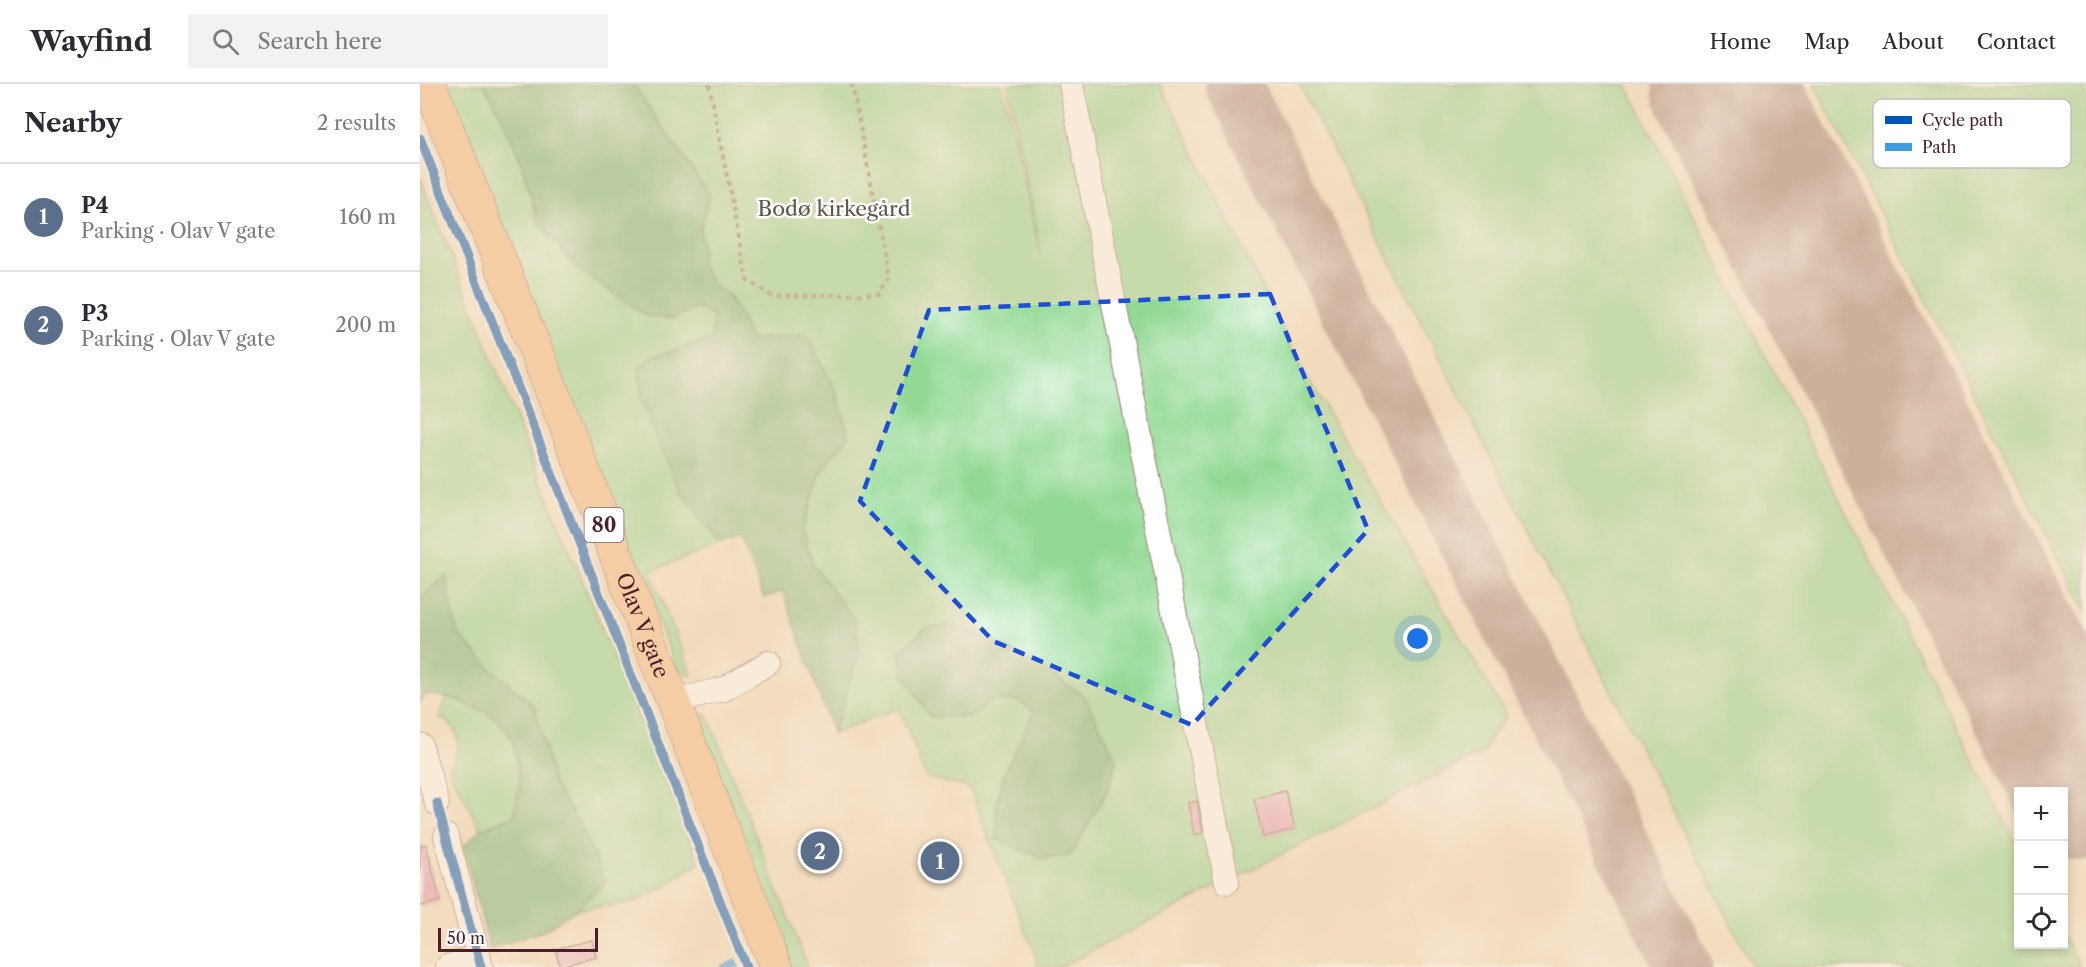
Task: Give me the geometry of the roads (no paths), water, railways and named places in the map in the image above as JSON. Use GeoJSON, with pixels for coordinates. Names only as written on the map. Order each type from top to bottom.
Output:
{"type":"FeatureCollection","features":[{"type":"Feature","properties":{"kind":"highway","name":"Olav V gate"},"geometry":{"type":"LineString","coordinates":[[429,84],[568,431],[776,967]]}},
{"type":"Feature","properties":{"kind":"street"},"geometry":{"type":"LineString","coordinates":[[1071,84],[1227,882]]}},
{"type":"Feature","properties":{"kind":"street"},"geometry":{"type":"LineString","coordinates":[[420,745],[437,803]]}},
{"type":"Feature","properties":{"kind":"street"},"geometry":{"type":"LineString","coordinates":[[446,836],[479,961],[448,967]]}},
{"type":"Feature","properties":{"kind":"place","name":"P3"},"geometry":{"type":"Point","coordinates":[820,851]}},
{"type":"Feature","properties":{"kind":"place","name":"P4"},"geometry":{"type":"Point","coordinates":[940,861]}},
{"type":"Feature","properties":{"kind":"park label","name":"Bodø kirkegård"},"geometry":{"type":"Point","coordinates":[834,208]}}]}
